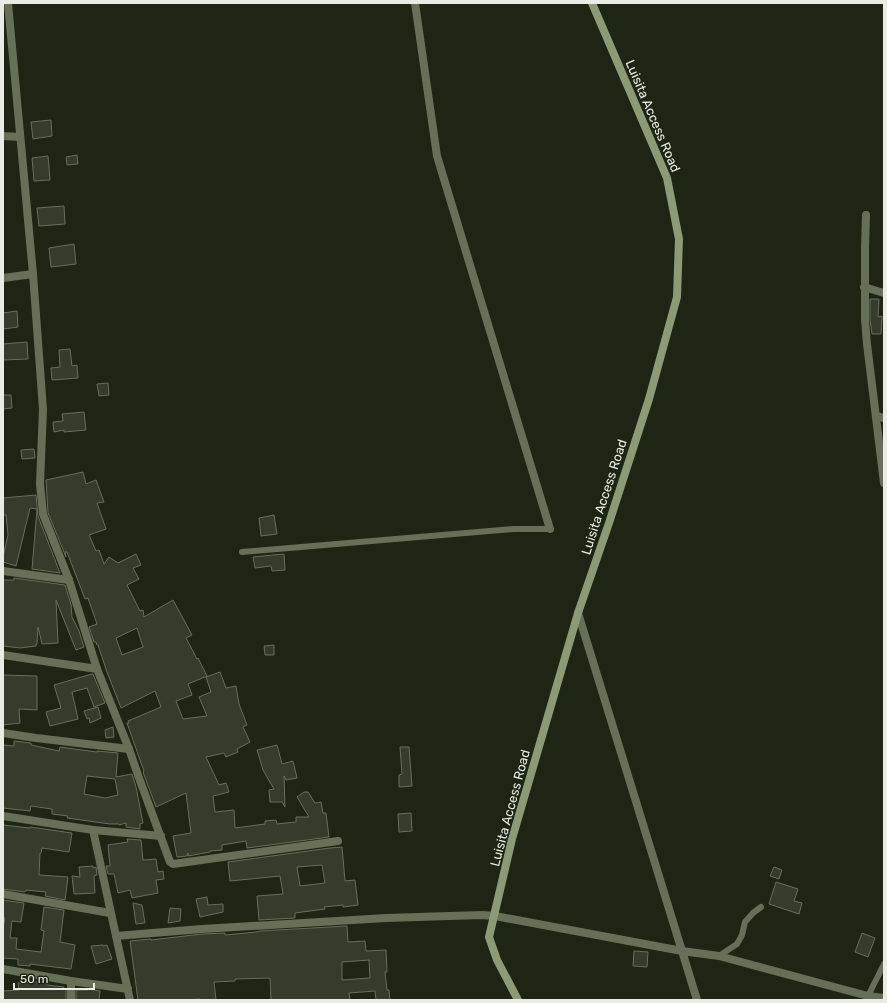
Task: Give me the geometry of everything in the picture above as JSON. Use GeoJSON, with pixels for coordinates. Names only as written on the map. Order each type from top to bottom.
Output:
{"type":"FeatureCollection","features":[{"type":"Feature","properties":{"kind":"main road","name":"Luisita Access Road"},"geometry":{"type":"LineString","coordinates":[[518,1000],[497,960],[490,937],[512,839],[578,613],[647,406],[677,297],[679,239],[667,178],[592,3]]}},
{"type":"Feature","properties":{"kind":"street"},"geometry":{"type":"LineString","coordinates":[[8,3],[33,274],[43,409],[40,484],[43,514],[69,580],[97,669],[129,748],[170,862],[173,864],[338,841]]}},
{"type":"Feature","properties":{"kind":"street"},"geometry":{"type":"LineString","coordinates":[[415,3],[437,156],[550,529]]}},
{"type":"Feature","properties":{"kind":"street"},"geometry":{"type":"LineString","coordinates":[[3,136],[20,137]]}},
{"type":"Feature","properties":{"kind":"street"},"geometry":{"type":"LineString","coordinates":[[866,216],[864,287],[866,344],[880,417],[884,483]]}},
{"type":"Feature","properties":{"kind":"street"},"geometry":{"type":"LineString","coordinates":[[3,278],[33,274]]}},
{"type":"Feature","properties":{"kind":"street"},"geometry":{"type":"LineString","coordinates":[[864,287],[884,293]]}},
{"type":"Feature","properties":{"kind":"street"},"geometry":{"type":"LineString","coordinates":[[3,571],[69,580]]}},
{"type":"Feature","properties":{"kind":"street"},"geometry":{"type":"LineString","coordinates":[[578,613],[698,1000]]}},
{"type":"Feature","properties":{"kind":"street"},"geometry":{"type":"LineString","coordinates":[[3,655],[97,669]]}},
{"type":"Feature","properties":{"kind":"street"},"geometry":{"type":"LineString","coordinates":[[3,733],[129,748]]}},
{"type":"Feature","properties":{"kind":"street"},"geometry":{"type":"LineString","coordinates":[[3,816],[93,830],[161,836]]}},
{"type":"Feature","properties":{"kind":"street"},"geometry":{"type":"LineString","coordinates":[[93,830],[130,1000]]}},
{"type":"Feature","properties":{"kind":"street"},"geometry":{"type":"LineString","coordinates":[[3,894],[110,913]]}},
{"type":"Feature","properties":{"kind":"street"},"geometry":{"type":"LineString","coordinates":[[116,936],[202,929],[386,918],[482,915],[495,916],[682,951],[719,956],[868,996],[884,998]]}},
{"type":"Feature","properties":{"kind":"street"},"geometry":{"type":"LineString","coordinates":[[3,969],[128,989]]}},
{"type":"Feature","properties":{"kind":"street"},"geometry":{"type":"LineString","coordinates":[[71,981],[71,1000]]}},
{"type":"Feature","properties":{"kind":"lane"},"geometry":{"type":"LineString","coordinates":[[242,552],[514,529],[550,529]]}},
{"type":"Feature","properties":{"kind":"lane"},"geometry":{"type":"LineString","coordinates":[[719,956],[737,944],[742,935],[745,922],[761,907]]}},
{"type":"Feature","properties":{"kind":"lane"},"geometry":{"type":"LineString","coordinates":[[868,996],[884,964]]}},
{"type":"Feature","properties":{"kind":"building"},"geometry":{"type":"Polygon","coordinates":[[[51,120],[52,136],[33,139],[31,122],[51,120]]]}},
{"type":"Feature","properties":{"kind":"building"},"geometry":{"type":"Polygon","coordinates":[[[77,155],[78,164],[67,165],[66,157],[77,155]]]}},
{"type":"Feature","properties":{"kind":"building"},"geometry":{"type":"Polygon","coordinates":[[[48,156],[50,180],[34,181],[32,158],[48,156]]]}},
{"type":"Feature","properties":{"kind":"building"},"geometry":{"type":"Polygon","coordinates":[[[64,206],[65,224],[39,226],[37,208],[64,206]]]}},
{"type":"Feature","properties":{"kind":"building"},"geometry":{"type":"Polygon","coordinates":[[[74,244],[76,264],[51,267],[49,248],[74,244]]]}},
{"type":"Feature","properties":{"kind":"building"},"geometry":{"type":"Polygon","coordinates":[[[870,299],[879,299],[878,317],[882,316],[881,334],[872,334],[870,299]]]}},
{"type":"Feature","properties":{"kind":"building"},"geometry":{"type":"Polygon","coordinates":[[[17,311],[18,327],[3,329],[3,313],[17,311]]]}},
{"type":"Feature","properties":{"kind":"building"},"geometry":{"type":"Polygon","coordinates":[[[27,342],[28,359],[3,360],[3,344],[27,342]]]}},
{"type":"Feature","properties":{"kind":"building"},"geometry":{"type":"Polygon","coordinates":[[[70,349],[72,366],[77,365],[78,378],[52,380],[51,368],[60,367],[59,350],[70,349]]]}},
{"type":"Feature","properties":{"kind":"building"},"geometry":{"type":"Polygon","coordinates":[[[108,383],[109,395],[99,396],[97,384],[108,383]]]}},
{"type":"Feature","properties":{"kind":"building"},"geometry":{"type":"Polygon","coordinates":[[[3,395],[11,395],[12,408],[3,409],[3,395]]]}},
{"type":"Feature","properties":{"kind":"building"},"geometry":{"type":"Polygon","coordinates":[[[84,412],[86,430],[64,432],[64,430],[54,432],[53,422],[63,421],[62,414],[84,412]]]}},
{"type":"Feature","properties":{"kind":"building"},"geometry":{"type":"Polygon","coordinates":[[[34,449],[35,458],[22,459],[21,450],[34,449]]]}},
{"type":"Feature","properties":{"kind":"building"},"geometry":{"type":"Polygon","coordinates":[[[83,472],[86,484],[96,480],[104,502],[97,503],[106,529],[89,535],[96,551],[99,550],[104,564],[109,557],[118,563],[136,554],[141,565],[133,568],[139,579],[127,585],[140,611],[143,610],[144,617],[173,600],[192,635],[186,638],[207,676],[188,684],[192,695],[176,701],[183,719],[207,716],[199,697],[211,692],[206,677],[220,672],[226,688],[236,686],[239,704],[247,725],[243,727],[250,742],[237,749],[238,752],[226,757],[224,753],[206,757],[219,785],[226,783],[229,792],[213,796],[215,812],[234,810],[235,828],[265,824],[265,821],[276,820],[277,824],[296,822],[296,817],[309,817],[297,797],[304,792],[308,792],[315,803],[321,802],[323,813],[326,813],[329,837],[247,848],[246,841],[222,845],[222,850],[188,856],[188,853],[187,856],[177,857],[173,836],[191,833],[186,793],[156,807],[127,723],[129,723],[128,721],[161,707],[155,691],[121,708],[98,645],[94,642],[89,627],[97,624],[88,598],[85,599],[67,552],[65,552],[66,557],[48,513],[46,480],[83,472]],[[137,628],[116,638],[122,655],[143,647],[137,628]]]}},
{"type":"Feature","properties":{"kind":"building"},"geometry":{"type":"Polygon","coordinates":[[[36,495],[38,516],[60,573],[32,569],[37,509],[30,508],[16,566],[3,562],[8,535],[6,515],[3,515],[3,498],[36,495]]]}},
{"type":"Feature","properties":{"kind":"building"},"geometry":{"type":"Polygon","coordinates":[[[274,515],[277,534],[261,536],[259,518],[274,515]]]}},
{"type":"Feature","properties":{"kind":"building"},"geometry":{"type":"Polygon","coordinates":[[[284,554],[285,570],[272,571],[271,566],[255,568],[253,557],[284,554]]]}},
{"type":"Feature","properties":{"kind":"building"},"geometry":{"type":"Polygon","coordinates":[[[14,578],[65,585],[71,604],[72,617],[79,631],[84,647],[76,650],[56,600],[58,643],[42,644],[38,627],[36,646],[20,648],[3,646],[3,580],[14,580],[14,578]]]}},
{"type":"Feature","properties":{"kind":"building"},"geometry":{"type":"Polygon","coordinates":[[[274,645],[274,655],[265,655],[264,646],[274,645]]]}},
{"type":"Feature","properties":{"kind":"building"},"geometry":{"type":"Polygon","coordinates":[[[93,674],[105,703],[94,707],[87,688],[72,692],[78,719],[50,726],[46,712],[61,708],[54,685],[93,674]]]}},
{"type":"Feature","properties":{"kind":"building"},"geometry":{"type":"Polygon","coordinates":[[[3,675],[37,676],[37,710],[19,709],[20,723],[3,725],[3,675]]]}},
{"type":"Feature","properties":{"kind":"building"},"geometry":{"type":"Polygon","coordinates":[[[98,707],[101,718],[90,723],[89,718],[87,719],[84,711],[98,707]]]}},
{"type":"Feature","properties":{"kind":"building"},"geometry":{"type":"Polygon","coordinates":[[[113,727],[114,737],[106,738],[105,730],[113,727]]]}},
{"type":"Feature","properties":{"kind":"building"},"geometry":{"type":"Polygon","coordinates":[[[14,741],[31,743],[31,745],[59,751],[60,747],[118,753],[116,777],[132,774],[143,823],[140,824],[140,829],[126,827],[126,823],[119,825],[67,818],[68,816],[52,814],[52,809],[31,806],[30,811],[3,808],[3,745],[14,746],[14,741]],[[87,776],[84,794],[105,798],[118,795],[115,779],[87,776]]]}},
{"type":"Feature","properties":{"kind":"building"},"geometry":{"type":"Polygon","coordinates":[[[277,745],[282,764],[293,761],[297,778],[286,780],[284,776],[285,807],[282,802],[270,802],[269,790],[274,789],[263,770],[257,750],[277,745]]]}},
{"type":"Feature","properties":{"kind":"building"},"geometry":{"type":"Polygon","coordinates":[[[400,747],[409,747],[412,786],[399,787],[399,775],[402,774],[400,747]]]}},
{"type":"Feature","properties":{"kind":"building"},"geometry":{"type":"Polygon","coordinates":[[[411,813],[412,831],[399,832],[398,814],[411,813]]]}},
{"type":"Feature","properties":{"kind":"building"},"geometry":{"type":"Polygon","coordinates":[[[3,825],[72,833],[69,852],[42,848],[40,853],[39,875],[68,877],[65,900],[45,896],[46,892],[26,890],[25,892],[3,889],[3,825]]]}},
{"type":"Feature","properties":{"kind":"building"},"geometry":{"type":"Polygon","coordinates":[[[127,839],[141,840],[143,860],[156,859],[158,872],[163,871],[164,879],[156,880],[158,893],[132,898],[130,890],[118,893],[114,874],[108,874],[106,866],[110,866],[108,845],[128,842],[127,839]]]}},
{"type":"Feature","properties":{"kind":"building"},"geometry":{"type":"Polygon","coordinates":[[[342,847],[345,881],[355,880],[358,905],[324,907],[325,909],[295,913],[295,918],[259,920],[257,896],[283,894],[280,876],[230,881],[228,862],[342,847]],[[322,865],[297,867],[300,886],[325,883],[322,865]]]}},
{"type":"Feature","properties":{"kind":"building"},"geometry":{"type":"Polygon","coordinates":[[[93,866],[93,868],[96,867],[97,875],[94,876],[95,893],[74,894],[72,876],[80,877],[79,867],[93,866]]]}},
{"type":"Feature","properties":{"kind":"building"},"geometry":{"type":"Polygon","coordinates":[[[774,867],[782,870],[779,879],[770,876],[774,867]]]}},
{"type":"Feature","properties":{"kind":"building"},"geometry":{"type":"Polygon","coordinates":[[[776,882],[798,889],[794,901],[802,903],[799,914],[769,904],[776,882]]]}},
{"type":"Feature","properties":{"kind":"building"},"geometry":{"type":"Polygon","coordinates":[[[207,897],[208,905],[223,904],[223,912],[200,917],[196,899],[207,897]]]}},
{"type":"Feature","properties":{"kind":"building"},"geometry":{"type":"Polygon","coordinates":[[[3,900],[24,903],[21,922],[12,921],[10,938],[17,938],[16,949],[41,952],[44,931],[41,930],[44,907],[64,910],[60,942],[75,945],[71,969],[30,964],[30,966],[18,965],[18,959],[3,958],[3,928],[5,918],[3,917],[3,900]]]}},
{"type":"Feature","properties":{"kind":"building"},"geometry":{"type":"Polygon","coordinates":[[[133,903],[142,905],[145,923],[136,924],[133,903]]]}},
{"type":"Feature","properties":{"kind":"building"},"geometry":{"type":"Polygon","coordinates":[[[170,908],[181,909],[180,921],[168,923],[170,908]]]}},
{"type":"Feature","properties":{"kind":"building"},"geometry":{"type":"Polygon","coordinates":[[[347,926],[348,942],[365,941],[366,951],[386,950],[387,972],[385,972],[390,1000],[376,1000],[375,991],[349,993],[350,1000],[271,1000],[270,978],[235,979],[235,981],[214,982],[216,1000],[138,1000],[130,941],[202,934],[225,933],[225,935],[260,931],[347,926]],[[369,960],[342,962],[342,980],[370,978],[369,960]]]}},
{"type":"Feature","properties":{"kind":"building"},"geometry":{"type":"Polygon","coordinates":[[[862,933],[875,938],[868,957],[855,952],[862,933]]]}},
{"type":"Feature","properties":{"kind":"building"},"geometry":{"type":"Polygon","coordinates":[[[107,945],[112,959],[96,964],[91,946],[107,945]]]}},
{"type":"Feature","properties":{"kind":"building"},"geometry":{"type":"Polygon","coordinates":[[[634,951],[648,952],[647,967],[633,966],[634,951]]]}},
{"type":"Feature","properties":{"kind":"building"},"geometry":{"type":"Polygon","coordinates":[[[37,982],[64,987],[63,989],[66,989],[66,1000],[3,1000],[3,991],[19,990],[18,983],[37,982]]]}},
{"type":"Feature","properties":{"kind":"building"},"geometry":{"type":"Polygon","coordinates":[[[88,989],[100,991],[99,1000],[76,1000],[76,990],[88,989]]]}}]}
